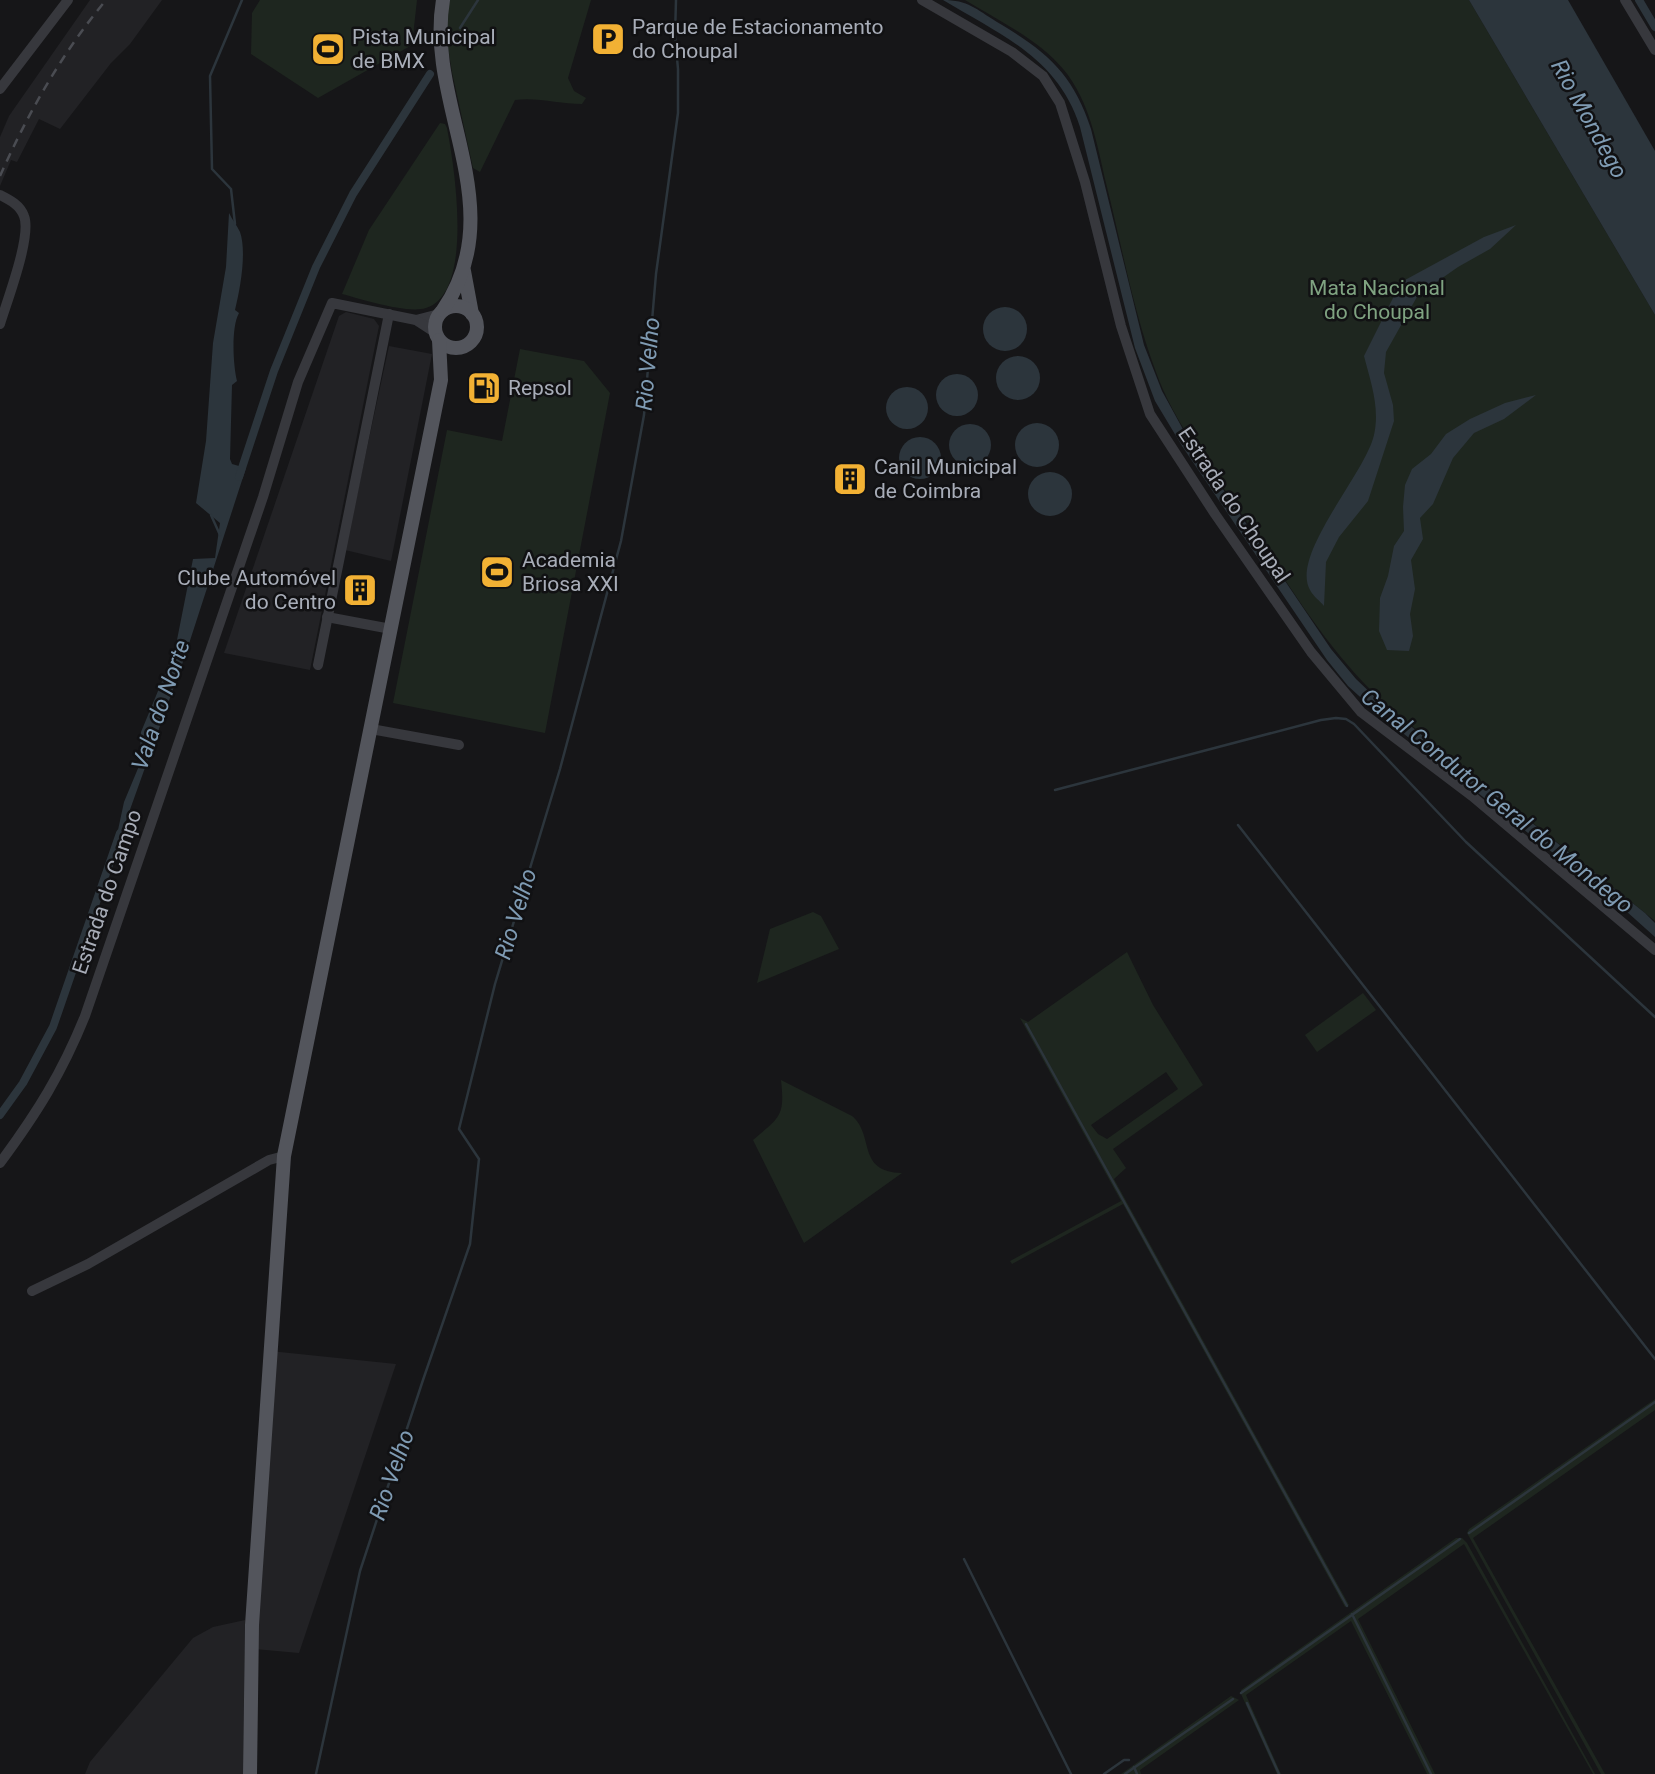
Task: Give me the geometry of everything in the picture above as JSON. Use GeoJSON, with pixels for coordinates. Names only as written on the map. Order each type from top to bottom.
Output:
{"type":"FeatureCollection","features":[{"type":"Feature","properties":{"kind":"main road"},"geometry":{"type":"LineString","coordinates":[[250,1774],[252,1625],[284,1156],[442,380],[436,320],[454,293],[464,270],[471,219],[470,194],[443,65],[443,0]]}},
{"type":"Feature","properties":{"kind":"main road"},"geometry":{"type":"LineString","coordinates":[[442,380],[462,347],[469,343],[476,333],[476,321],[472,314],[464,270]]}},
{"type":"Feature","properties":{"kind":"main road"},"geometry":{"type":"LineString","coordinates":[[441,312],[449,307],[461,307],[472,314]]}},
{"type":"Feature","properties":{"kind":"main road"},"geometry":{"type":"LineString","coordinates":[[438,336],[450,347],[462,347]]}},
{"type":"Feature","properties":{"kind":"street"},"geometry":{"type":"LineString","coordinates":[[0,89],[68,0]]}},
{"type":"Feature","properties":{"kind":"street","name":"Estrada do Choupal"},"geometry":{"type":"LineString","coordinates":[[922,0],[1012,52],[1043,76],[1060,103],[1085,182],[1121,326],[1150,414],[1215,514],[1311,652],[1361,712],[1472,796],[1655,950]]}},
{"type":"Feature","properties":{"kind":"street"},"geometry":{"type":"LineString","coordinates":[[1625,0],[1655,50]]}},
{"type":"Feature","properties":{"kind":"street"},"geometry":{"type":"LineString","coordinates":[[0,195],[16,203],[24,216],[27,233],[0,324]]}},
{"type":"Feature","properties":{"kind":"street","name":"Estrada do Campo"},"geometry":{"type":"LineString","coordinates":[[0,1162],[50,1091],[68,1058],[85,1016],[263,498],[298,382],[332,303],[389,314]]}},
{"type":"Feature","properties":{"kind":"street"},"geometry":{"type":"LineString","coordinates":[[416,320],[441,312]]}},
{"type":"Feature","properties":{"kind":"street"},"geometry":{"type":"LineString","coordinates":[[318,665],[389,314],[416,320],[438,336]]}},
{"type":"Feature","properties":{"kind":"street"},"geometry":{"type":"LineString","coordinates":[[327,617],[391,629]]}},
{"type":"Feature","properties":{"kind":"street"},"geometry":{"type":"LineString","coordinates":[[371,729],[459,745]]}},
{"type":"Feature","properties":{"kind":"street"},"geometry":{"type":"LineString","coordinates":[[32,1291],[88,1264],[269,1160],[284,1156]]}},
{"type":"Feature","properties":{"kind":"shaded area"},"geometry":{"type":"Polygon","coordinates":[[[90,0],[162,0],[130,44],[111,63],[60,129],[39,119],[17,162],[11,160],[0,186],[0,137],[9,116],[90,0]]]}},
{"type":"Feature","properties":{"kind":"shaded area"},"geometry":{"type":"Polygon","coordinates":[[[346,312],[374,319],[379,326],[310,670],[224,653],[339,316],[346,312]]]}},
{"type":"Feature","properties":{"kind":"shaded area"},"geometry":{"type":"Polygon","coordinates":[[[389,346],[432,354],[391,561],[345,550],[389,346]]]}},
{"type":"Feature","properties":{"kind":"shaded area"},"geometry":{"type":"Polygon","coordinates":[[[270,1351],[396,1364],[299,1653],[255,1649],[270,1351]]]}},
{"type":"Feature","properties":{"kind":"shaded area"},"geometry":{"type":"Polygon","coordinates":[[[245,1620],[243,1774],[85,1774],[90,1762],[193,1638],[213,1627],[245,1620]]]}},
{"type":"Feature","properties":{"kind":"green space","name":"Pista Municipal de BMX"},"geometry":{"type":"Polygon","coordinates":[[[260,0],[417,0],[412,45],[318,98],[251,54],[252,13],[260,0]]]}},
{"type":"Feature","properties":{"kind":"green space"},"geometry":{"type":"Polygon","coordinates":[[[449,0],[591,0],[568,78],[574,91],[586,98],[582,104],[515,100],[480,172],[473,168],[452,72],[446,35],[449,0]]]}},
{"type":"Feature","properties":{"kind":"green space","name":"Mata Nacional do Choupal"},"geometry":{"type":"Polygon","coordinates":[[[965,0],[1469,0],[1655,315],[1655,921],[1391,709],[1329,642],[1195,447],[1164,392],[1134,302],[1091,124],[1073,82],[1042,49],[1018,31],[965,0]]]}},
{"type":"Feature","properties":{"kind":"green space"},"geometry":{"type":"Polygon","coordinates":[[[440,123],[447,128],[450,145],[458,226],[451,279],[441,297],[426,308],[408,309],[342,294],[369,230],[440,123]]]}},
{"type":"Feature","properties":{"kind":"green space","name":"Academia Briosa XXI"},"geometry":{"type":"Polygon","coordinates":[[[520,349],[584,361],[610,393],[545,733],[393,703],[447,430],[502,441],[520,349]]]}},
{"type":"Feature","properties":{"kind":"green space"},"geometry":{"type":"Polygon","coordinates":[[[813,912],[821,916],[839,949],[757,983],[770,929],[813,912]]]}},
{"type":"Feature","properties":{"kind":"green space"},"geometry":{"type":"Polygon","coordinates":[[[1127,952],[1153,1005],[1203,1085],[1113,1149],[1126,1168],[1114,1179],[1349,1605],[1345,1607],[1123,1204],[1012,1264],[1010,1261],[1121,1201],[1020,1018],[1028,1022],[1127,952]],[[1166,1072],[1091,1125],[1098,1134],[1107,1139],[1178,1089],[1166,1072]]]}},
{"type":"Feature","properties":{"kind":"green space"},"geometry":{"type":"Polygon","coordinates":[[[1363,993],[1376,1010],[1317,1052],[1305,1035],[1363,993]]]}},
{"type":"Feature","properties":{"kind":"green space"},"geometry":{"type":"Polygon","coordinates":[[[781,1080],[852,1116],[859,1124],[872,1160],[888,1171],[902,1173],[804,1243],[753,1140],[779,1115],[782,1102],[781,1080]]]}},
{"type":"Feature","properties":{"kind":"green space"},"geometry":{"type":"Polygon","coordinates":[[[1655,1399],[1655,1410],[1473,1538],[1605,1774],[1601,1774],[1467,1533],[1655,1399]]]}},
{"type":"Feature","properties":{"kind":"green space"},"geometry":{"type":"Polygon","coordinates":[[[1456,1538],[1462,1538],[1467,1543],[1595,1774],[1464,1544],[1358,1619],[1435,1774],[1427,1774],[1351,1621],[1246,1695],[1281,1774],[1277,1774],[1241,1690],[1456,1538]]]}},
{"type":"Feature","properties":{"kind":"green space"},"geometry":{"type":"Polygon","coordinates":[[[1231,1696],[1239,1700],[1140,1770],[1141,1774],[1121,1774],[1231,1696]]]}},
{"type":"Feature","properties":{"kind":"water","name":"Canal Condutor Geral do Mondego"},"geometry":{"type":"Polygon","coordinates":[[[943,0],[972,6],[1030,43],[1056,65],[1076,93],[1091,129],[1144,345],[1162,391],[1185,433],[1331,649],[1378,700],[1645,913],[1655,923],[1655,937],[1379,714],[1348,686],[1327,660],[1182,446],[1155,401],[1135,348],[1080,127],[1070,103],[1057,83],[1025,51],[943,0]]]}},
{"type":"Feature","properties":{"kind":"water","name":"Rio Mondego"},"geometry":{"type":"Polygon","coordinates":[[[1469,0],[1568,0],[1655,151],[1655,315],[1469,0]]]}},
{"type":"Feature","properties":{"kind":"water"},"geometry":{"type":"Polygon","coordinates":[[[229,213],[240,232],[243,250],[241,282],[235,310],[239,313],[233,346],[237,381],[232,385],[230,459],[232,464],[246,468],[185,656],[122,832],[118,830],[124,802],[139,766],[141,732],[175,650],[193,559],[215,558],[220,523],[196,503],[206,441],[213,343],[226,267],[229,213]]]}},
{"type":"Feature","properties":{"kind":"water"},"geometry":{"type":"Polygon","coordinates":[[[1516,225],[1490,249],[1418,295],[1386,352],[1384,373],[1393,405],[1394,421],[1368,501],[1339,537],[1326,562],[1324,606],[1310,590],[1307,575],[1310,556],[1368,451],[1374,435],[1375,405],[1364,356],[1396,292],[1405,280],[1484,237],[1516,225]]]}},
{"type":"Feature","properties":{"kind":"water"},"geometry":{"type":"Polygon","coordinates":[[[1005,307],[1014,308],[1021,313],[1026,320],[1026,338],[1021,345],[1014,350],[1005,351],[996,350],[989,345],[984,338],[983,329],[984,320],[989,313],[996,308],[1005,307]]]}},
{"type":"Feature","properties":{"kind":"water"},"geometry":{"type":"Polygon","coordinates":[[[1018,356],[1027,357],[1034,362],[1039,369],[1039,387],[1034,394],[1027,399],[1018,400],[1009,399],[1002,394],[997,387],[996,378],[997,369],[1002,362],[1009,357],[1018,356]]]}},
{"type":"Feature","properties":{"kind":"water"},"geometry":{"type":"Polygon","coordinates":[[[957,374],[972,380],[978,395],[972,410],[957,416],[942,410],[936,395],[942,380],[957,374]]]}},
{"type":"Feature","properties":{"kind":"water"},"geometry":{"type":"Polygon","coordinates":[[[907,387],[922,393],[928,408],[922,423],[907,429],[892,423],[886,408],[892,393],[907,387]]]}},
{"type":"Feature","properties":{"kind":"water"},"geometry":{"type":"Polygon","coordinates":[[[1536,395],[1504,419],[1474,433],[1453,458],[1433,504],[1420,518],[1423,539],[1411,560],[1415,589],[1410,614],[1413,636],[1409,651],[1387,650],[1379,631],[1380,598],[1394,546],[1404,531],[1405,485],[1412,469],[1431,454],[1446,434],[1470,419],[1505,403],[1536,395]]]}},
{"type":"Feature","properties":{"kind":"water"},"geometry":{"type":"Polygon","coordinates":[[[1037,423],[1046,424],[1053,429],[1058,436],[1058,454],[1053,461],[1046,466],[1037,467],[1028,466],[1021,461],[1016,454],[1015,445],[1016,436],[1021,429],[1028,424],[1037,423]]]}},
{"type":"Feature","properties":{"kind":"water"},"geometry":{"type":"Polygon","coordinates":[[[970,424],[985,430],[991,445],[985,460],[970,466],[955,460],[949,445],[955,430],[970,424]]]}},
{"type":"Feature","properties":{"kind":"water"},"geometry":{"type":"Polygon","coordinates":[[[920,437],[935,443],[941,458],[935,473],[920,479],[905,473],[899,458],[905,443],[920,437]]]}},
{"type":"Feature","properties":{"kind":"water"},"geometry":{"type":"Polygon","coordinates":[[[1050,472],[1059,473],[1066,478],[1071,485],[1071,503],[1066,510],[1059,515],[1050,516],[1041,515],[1034,510],[1029,503],[1028,494],[1029,485],[1034,478],[1041,473],[1050,472]]]}},
{"type":"Feature","properties":{"kind":"waterway","name":"Vala do Norte"},"geometry":{"type":"LineString","coordinates":[[235,224],[231,189],[212,169],[210,76],[242,0]]}},
{"type":"Feature","properties":{"kind":"waterway"},"geometry":{"type":"LineString","coordinates":[[460,28],[478,0]]}},
{"type":"Feature","properties":{"kind":"waterway","name":"Rio Velho"},"geometry":{"type":"LineString","coordinates":[[316,1774],[360,1571],[470,1244],[479,1159],[459,1129],[495,984],[560,769],[621,541],[644,415],[656,274],[678,113],[676,0]]}},
{"type":"Feature","properties":{"kind":"waterway"},"geometry":{"type":"LineString","coordinates":[[1639,0],[1655,27]]}},
{"type":"Feature","properties":{"kind":"waterway"},"geometry":{"type":"LineString","coordinates":[[239,477],[274,371],[316,267],[353,194],[430,74]]}},
{"type":"Feature","properties":{"kind":"waterway","name":"Vala do Norte"},"geometry":{"type":"LineString","coordinates":[[211,515],[220,535]]}},
{"type":"Feature","properties":{"kind":"waterway"},"geometry":{"type":"LineString","coordinates":[[1055,790],[1321,720],[1346,719],[1354,724],[1466,842],[1655,1017]]}},
{"type":"Feature","properties":{"kind":"waterway"},"geometry":{"type":"LineString","coordinates":[[1238,825],[1655,1359]]}},
{"type":"Feature","properties":{"kind":"waterway","name":"Vala do Norte"},"geometry":{"type":"LineString","coordinates":[[0,1115],[23,1083],[53,1027],[120,833]]}},
{"type":"Feature","properties":{"kind":"waterway"},"geometry":{"type":"LineString","coordinates":[[1026,1024],[1347,1606]]}},
{"type":"Feature","properties":{"kind":"waterway"},"geometry":{"type":"LineString","coordinates":[[1469,1533],[1655,1402]]}},
{"type":"Feature","properties":{"kind":"waterway"},"geometry":{"type":"LineString","coordinates":[[1241,1693],[1460,1539]]}},
{"type":"Feature","properties":{"kind":"waterway"},"geometry":{"type":"LineString","coordinates":[[964,1559],[1071,1774]]}},
{"type":"Feature","properties":{"kind":"waterway"},"geometry":{"type":"LineString","coordinates":[[1352,1614],[1431,1774]]}},
{"type":"Feature","properties":{"kind":"waterway"},"geometry":{"type":"LineString","coordinates":[[1125,1774],[1233,1699]]}},
{"type":"Feature","properties":{"kind":"waterway"},"geometry":{"type":"LineString","coordinates":[[1247,1703],[1279,1774]]}},
{"type":"Feature","properties":{"kind":"waterway"},"geometry":{"type":"LineString","coordinates":[[1104,1774],[1124,1760],[1129,1760]]}},
{"type":"Feature","properties":{"kind":"waterway"},"geometry":{"type":"LineString","coordinates":[[1134,1767],[1137,1774]]}},
{"type":"Feature","properties":{"kind":"railway"},"geometry":{"type":"LineString","coordinates":[[0,176],[47,84],[106,0]]}},
{"type":"Feature","properties":{"kind":"place","name":"Parque de Estacionamento do Choupal"},"geometry":{"type":"Point","coordinates":[608,39]}},
{"type":"Feature","properties":{"kind":"place","name":"Pista Municipal de BMX"},"geometry":{"type":"Point","coordinates":[328,49]}},
{"type":"Feature","properties":{"kind":"place","name":"Repsol"},"geometry":{"type":"Point","coordinates":[484,388]}},
{"type":"Feature","properties":{"kind":"place","name":"Canil Municipal de Coimbra"},"geometry":{"type":"Point","coordinates":[850,479]}},
{"type":"Feature","properties":{"kind":"place","name":"Academia Briosa XXI"},"geometry":{"type":"Point","coordinates":[497,572]}},
{"type":"Feature","properties":{"kind":"place","name":"Clube Automóvel do Centro"},"geometry":{"type":"Point","coordinates":[360,590]}}]}
